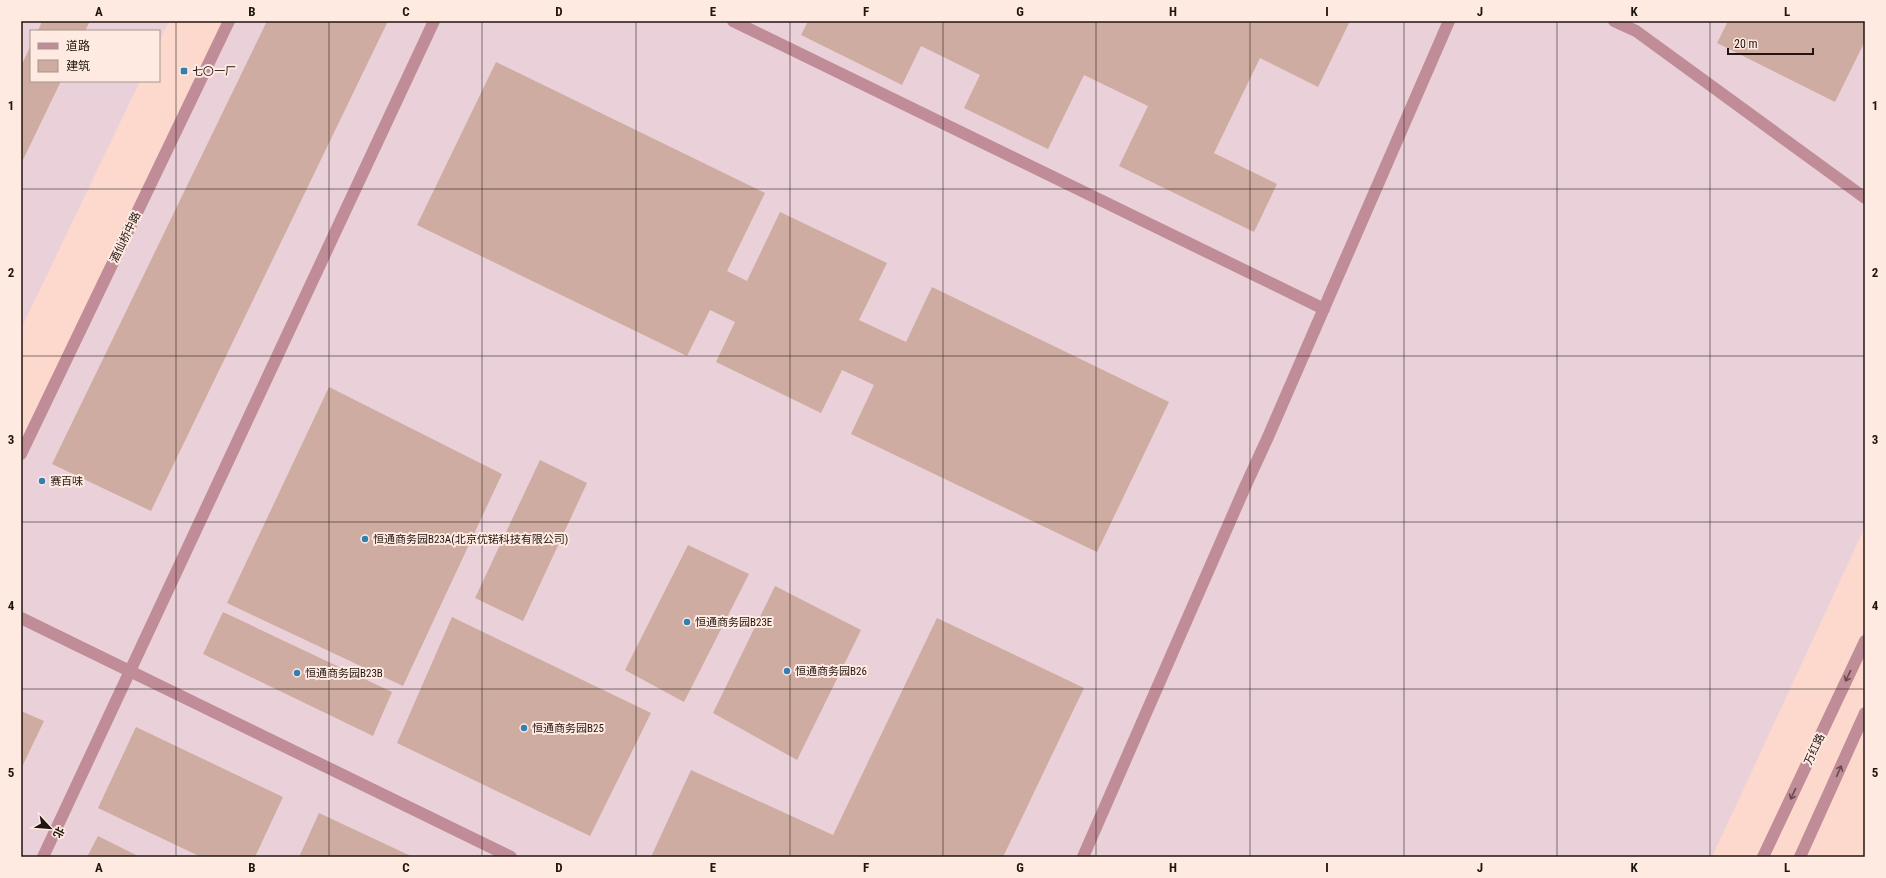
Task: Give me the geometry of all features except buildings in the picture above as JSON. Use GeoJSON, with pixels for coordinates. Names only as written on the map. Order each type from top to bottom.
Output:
{"type":"FeatureCollection","features":[{"type":"Feature","properties":{"kind":"street","name":"酒仙桥中路"},"geometry":{"type":"LineString","coordinates":[[21,454],[229,21]]}},
{"type":"Feature","properties":{"kind":"street"},"geometry":{"type":"LineString","coordinates":[[44,857],[434,21]]}},
{"type":"Feature","properties":{"kind":"street"},"geometry":{"type":"LineString","coordinates":[[733,21],[1324,309]]}},
{"type":"Feature","properties":{"kind":"street"},"geometry":{"type":"LineString","coordinates":[[1083,857],[1324,309],[1448,21]]}},
{"type":"Feature","properties":{"kind":"street"},"geometry":{"type":"LineString","coordinates":[[1614,21],[1636,31],[1865,198]]}},
{"type":"Feature","properties":{"kind":"street"},"geometry":{"type":"LineString","coordinates":[[21,618],[512,857]]}},
{"type":"Feature","properties":{"kind":"street","name":"万红路"},"geometry":{"type":"LineString","coordinates":[[1763,857],[1865,641]]}},
{"type":"Feature","properties":{"kind":"street"},"geometry":{"type":"LineString","coordinates":[[1800,857],[1865,713]]}},
{"type":"Feature","properties":{"kind":"shaded area"},"geometry":{"type":"Polygon","coordinates":[[[21,21],[169,21],[160,40],[160,30],[30,30],[30,82],[140,82],[21,329],[21,21]]]}},
{"type":"Feature","properties":{"kind":"shaded area"},"geometry":{"type":"Polygon","coordinates":[[[226,21],[1865,21],[1865,527],[1712,857],[21,857],[21,452],[226,21]]]}},
{"type":"Feature","properties":{"kind":"place","name":"七〇一厂"},"geometry":{"type":"Point","coordinates":[184,71]}},
{"type":"Feature","properties":{"kind":"place","name":"赛百味"},"geometry":{"type":"Point","coordinates":[42,481]}},
{"type":"Feature","properties":{"kind":"place","name":"恒通商务园B23A(北京优锘科技有限公司)"},"geometry":{"type":"Point","coordinates":[365,539]}},
{"type":"Feature","properties":{"kind":"place","name":"恒通商务园B23E"},"geometry":{"type":"Point","coordinates":[687,622]}},
{"type":"Feature","properties":{"kind":"place","name":"恒通商务园B26"},"geometry":{"type":"Point","coordinates":[787,671]}},
{"type":"Feature","properties":{"kind":"place","name":"恒通商务园B23B"},"geometry":{"type":"Point","coordinates":[297,673]}},
{"type":"Feature","properties":{"kind":"place","name":"恒通商务园B25"},"geometry":{"type":"Point","coordinates":[524,728]}}]}
